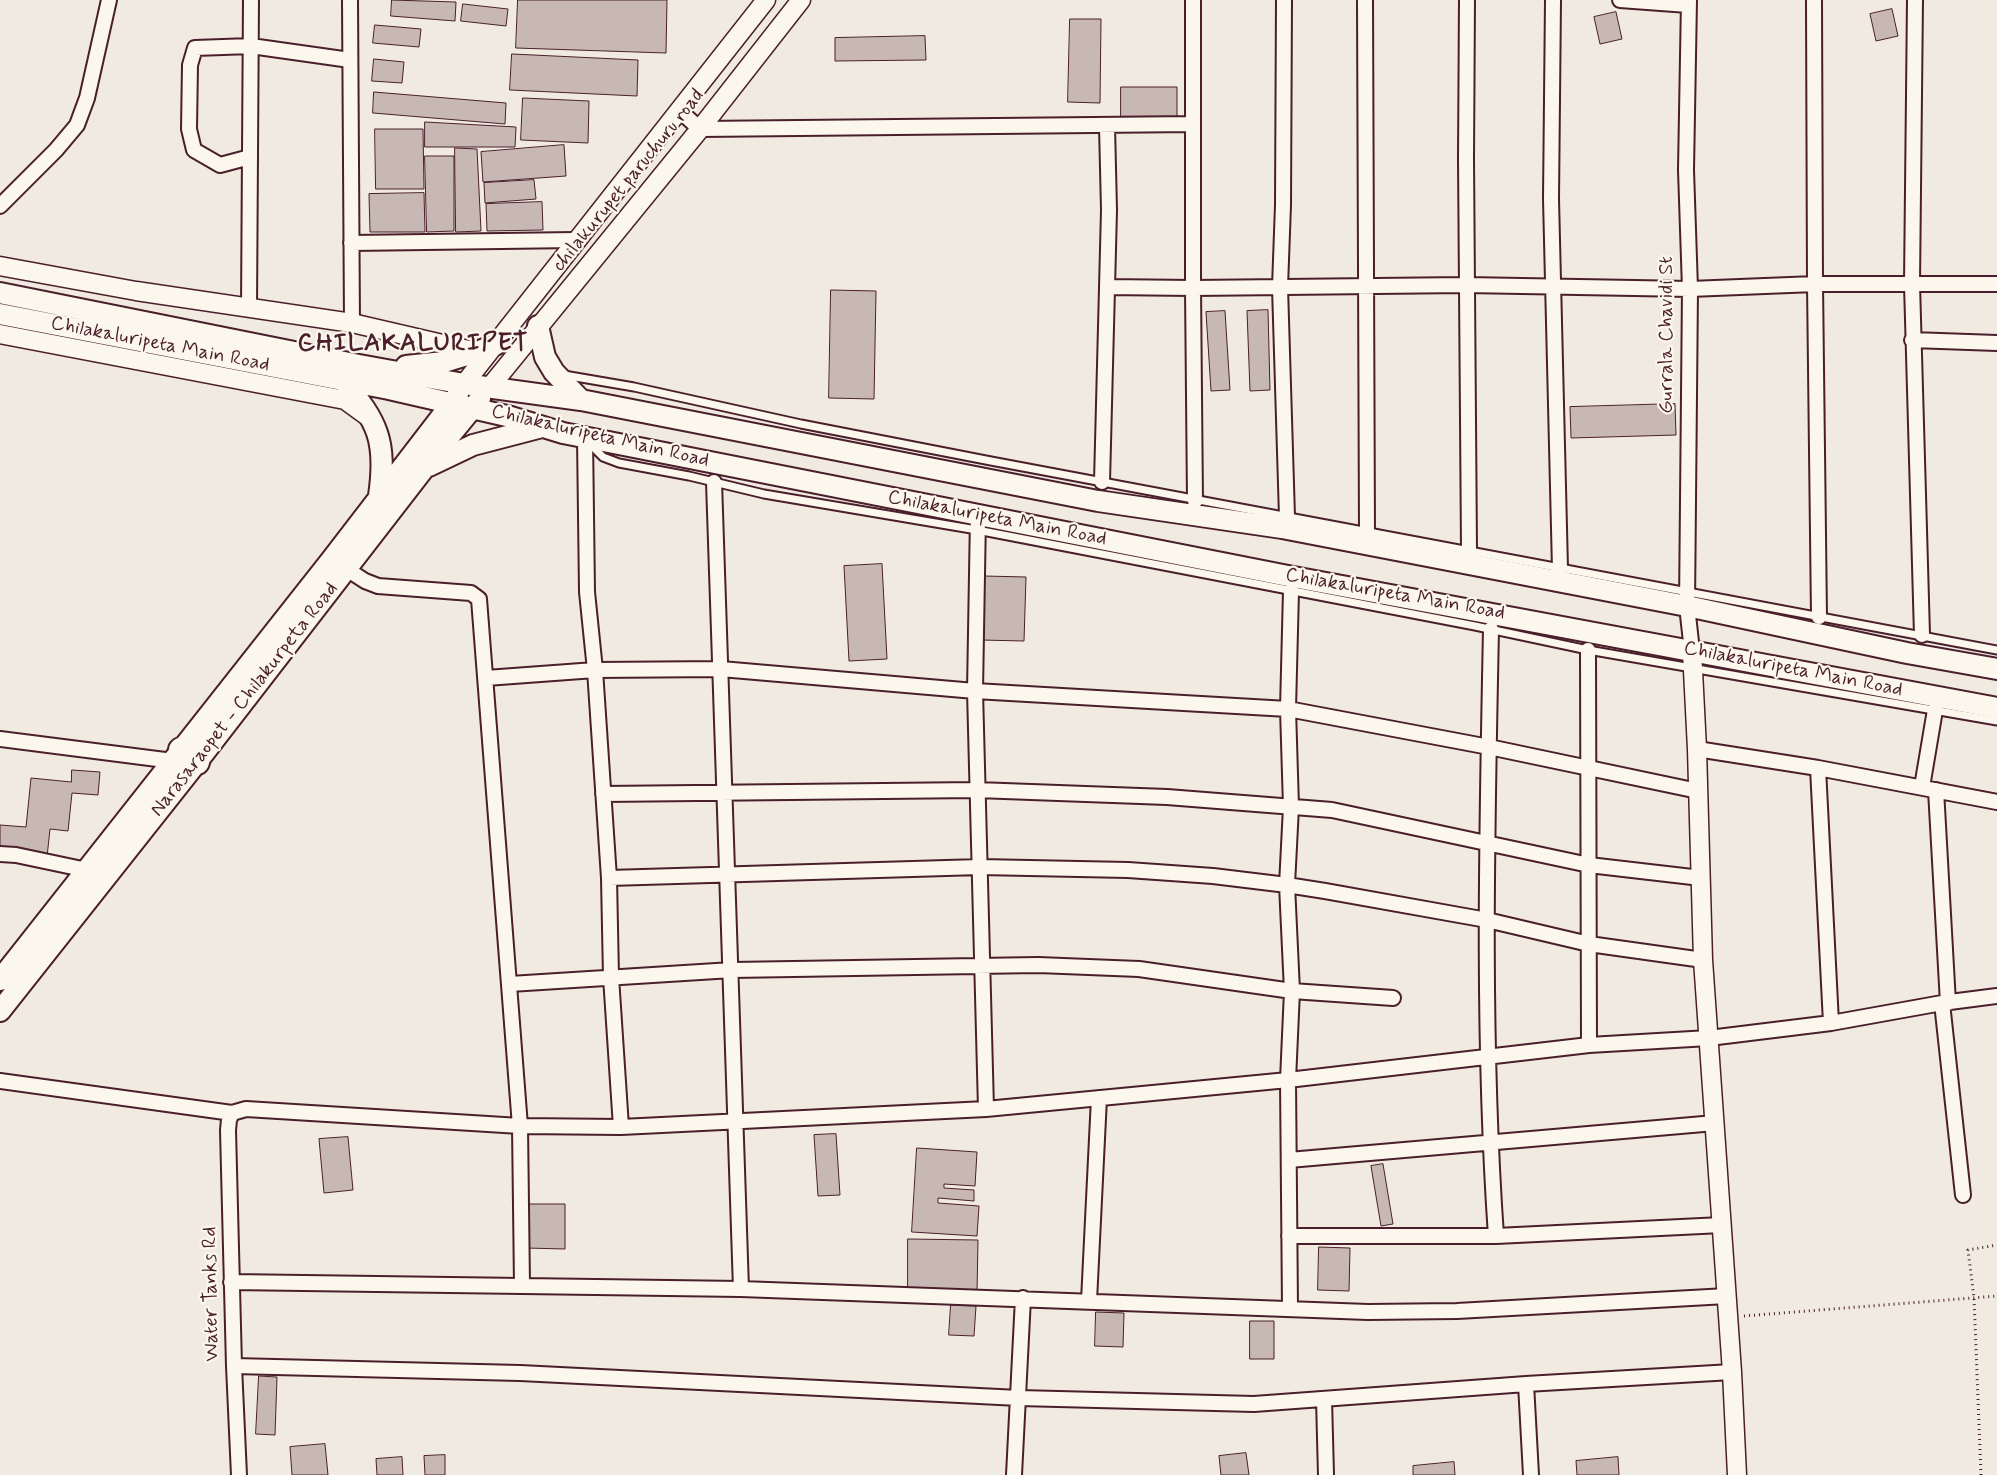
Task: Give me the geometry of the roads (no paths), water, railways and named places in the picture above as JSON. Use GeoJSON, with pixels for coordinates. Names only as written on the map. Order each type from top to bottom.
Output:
{"type":"FeatureCollection","features":[{"type":"Feature","properties":{"kind":"main road","name":"Chilakaluripeta Main Road"},"geometry":{"type":"LineString","coordinates":[[0,293],[464,384],[581,400],[1098,501],[1282,528],[1688,600],[1815,635],[1997,669]]}},
{"type":"Feature","properties":{"kind":"main road","name":"Chilakaluripeta Main Road"},"geometry":{"type":"LineString","coordinates":[[0,314],[343,380],[474,408],[583,437],[978,523],[1693,660],[1997,708]]}},
{"type":"Feature","properties":{"kind":"main road"},"geometry":{"type":"LineString","coordinates":[[538,326],[545,357],[556,374],[581,400]]}},
{"type":"Feature","properties":{"kind":"main road"},"geometry":{"type":"LineString","coordinates":[[382,368],[444,362],[497,344]]}},
{"type":"Feature","properties":{"kind":"main road"},"geometry":{"type":"LineString","coordinates":[[343,380],[360,401],[371,419],[381,443],[383,467],[379,498]]}},
{"type":"Feature","properties":{"kind":"main road","name":"Narasaraopet - Chilakurpeta Road"},"geometry":{"type":"LineString","coordinates":[[339,564],[379,498],[452,404],[464,384]]}},
{"type":"Feature","properties":{"kind":"main road","name":"Narasaraopet - Chilakurpeta Road"},"geometry":{"type":"LineString","coordinates":[[0,980],[87,870],[184,758],[339,564],[423,470],[489,388]]}},
{"type":"Feature","properties":{"kind":"main road"},"geometry":{"type":"LineString","coordinates":[[423,470],[472,445],[542,427]]}},
{"type":"Feature","properties":{"kind":"main road","name":"Narasaraopet - Chilakurpeta Road"},"geometry":{"type":"LineString","coordinates":[[0,1011],[184,758]]}},
{"type":"Feature","properties":{"kind":"street"},"geometry":{"type":"LineString","coordinates":[[0,206],[56,150],[77,125],[87,98],[109,0]]}},
{"type":"Feature","properties":{"kind":"street"},"geometry":{"type":"LineString","coordinates":[[249,308],[251,0]]}},
{"type":"Feature","properties":{"kind":"street"},"geometry":{"type":"LineString","coordinates":[[350,0],[352,323]]}},
{"type":"Feature","properties":{"kind":"street","name":"chilakurupet paruchuru road"},"geometry":{"type":"LineString","coordinates":[[464,384],[766,0]]}},
{"type":"Feature","properties":{"kind":"street","name":"chilakurupet paruchuru road"},"geometry":{"type":"LineString","coordinates":[[489,388],[700,129],[801,0]]}},
{"type":"Feature","properties":{"kind":"street"},"geometry":{"type":"LineString","coordinates":[[1193,0],[1195,501]]}},
{"type":"Feature","properties":{"kind":"street"},"geometry":{"type":"LineString","coordinates":[[1284,0],[1283,205],[1280,287],[1288,517]]}},
{"type":"Feature","properties":{"kind":"street"},"geometry":{"type":"LineString","coordinates":[[1365,0],[1368,533]]}},
{"type":"Feature","properties":{"kind":"street"},"geometry":{"type":"LineString","coordinates":[[1467,0],[1466,285],[1468,550]]}},
{"type":"Feature","properties":{"kind":"street"},"geometry":{"type":"LineString","coordinates":[[1553,0],[1551,199],[1560,570]]}},
{"type":"Feature","properties":{"kind":"street"},"geometry":{"type":"LineString","coordinates":[[1620,0],[1688,2]]}},
{"type":"Feature","properties":{"kind":"street"},"geometry":{"type":"LineString","coordinates":[[1814,0],[1814,284],[1819,617]]}},
{"type":"Feature","properties":{"kind":"street"},"geometry":{"type":"LineString","coordinates":[[1915,0],[1912,340],[1922,635]]}},
{"type":"Feature","properties":{"kind":"street","name":"Gurrala Chavidi St"},"geometry":{"type":"LineString","coordinates":[[1688,2],[1686,170],[1690,289],[1688,600],[1693,660]]}},
{"type":"Feature","properties":{"kind":"street"},"geometry":{"type":"LineString","coordinates":[[250,157],[220,165],[194,150],[189,129],[190,65],[195,48],[251,46],[350,60]]}},
{"type":"Feature","properties":{"kind":"street"},"geometry":{"type":"LineString","coordinates":[[680,111],[700,129],[1193,124]]}},
{"type":"Feature","properties":{"kind":"street"},"geometry":{"type":"LineString","coordinates":[[1102,482],[1109,210],[1107,126]]}},
{"type":"Feature","properties":{"kind":"street"},"geometry":{"type":"LineString","coordinates":[[351,243],[576,240]]}},
{"type":"Feature","properties":{"kind":"street"},"geometry":{"type":"LineString","coordinates":[[0,266],[136,291],[352,323],[477,352]]}},
{"type":"Feature","properties":{"kind":"street"},"geometry":{"type":"LineString","coordinates":[[1107,287],[1466,285],[1690,289],[1814,284],[1997,284]]}},
{"type":"Feature","properties":{"kind":"street"},"geometry":{"type":"LineString","coordinates":[[0,334],[345,400],[371,419]]}},
{"type":"Feature","properties":{"kind":"street"},"geometry":{"type":"LineString","coordinates":[[1912,340],[1997,343]]}},
{"type":"Feature","properties":{"kind":"street"},"geometry":{"type":"LineString","coordinates":[[583,437],[587,592],[595,670],[609,878],[611,977],[621,1127]]}},
{"type":"Feature","properties":{"kind":"street"},"geometry":{"type":"LineString","coordinates":[[714,482],[732,970],[741,1289]]}},
{"type":"Feature","properties":{"kind":"street"},"geometry":{"type":"LineString","coordinates":[[978,523],[975,691],[986,1108]]}},
{"type":"Feature","properties":{"kind":"street"},"geometry":{"type":"LineString","coordinates":[[339,564],[378,586],[400,589],[459,591],[475,594],[479,599],[520,1126],[522,1285]]}},
{"type":"Feature","properties":{"kind":"street"},"geometry":{"type":"LineString","coordinates":[[1290,1308],[1288,1080],[1292,991],[1287,885],[1291,807],[1288,709],[1291,591]]}},
{"type":"Feature","properties":{"kind":"street"},"geometry":{"type":"LineString","coordinates":[[1491,629],[1487,920],[1488,1057],[1490,1144],[1496,1236]]}},
{"type":"Feature","properties":{"kind":"street"},"geometry":{"type":"LineString","coordinates":[[1588,650],[1589,1045]]}},
{"type":"Feature","properties":{"kind":"street"},"geometry":{"type":"LineString","coordinates":[[1693,660],[1703,960],[1727,1296],[1737,1475]]}},
{"type":"Feature","properties":{"kind":"street"},"geometry":{"type":"LineString","coordinates":[[486,678],[595,670],[721,669],[975,691],[1288,709],[1698,791]]}},
{"type":"Feature","properties":{"kind":"street"},"geometry":{"type":"LineString","coordinates":[[1922,788],[1934,710]]}},
{"type":"Feature","properties":{"kind":"street"},"geometry":{"type":"LineString","coordinates":[[0,739],[184,758]]}},
{"type":"Feature","properties":{"kind":"street"},"geometry":{"type":"LineString","coordinates":[[1697,749],[1818,768],[1997,802]]}},
{"type":"Feature","properties":{"kind":"street"},"geometry":{"type":"LineString","coordinates":[[1818,768],[1831,1023]]}},
{"type":"Feature","properties":{"kind":"street"},"geometry":{"type":"LineString","coordinates":[[603,794],[977,790],[1168,797],[1332,810],[1589,865],[1701,878]]}},
{"type":"Feature","properties":{"kind":"street"},"geometry":{"type":"LineString","coordinates":[[1936,790],[1945,1003],[1963,1195]]}},
{"type":"Feature","properties":{"kind":"street"},"geometry":{"type":"LineString","coordinates":[[0,854],[16,855],[87,870]]}},
{"type":"Feature","properties":{"kind":"street"},"geometry":{"type":"LineString","coordinates":[[609,878],[980,867],[1128,870],[1213,876],[1287,885],[1487,920],[1589,944],[1703,960]]}},
{"type":"Feature","properties":{"kind":"street"},"geometry":{"type":"LineString","coordinates":[[510,984],[732,970],[982,964],[1140,969],[1292,991],[1393,998]]}},
{"type":"Feature","properties":{"kind":"street"},"geometry":{"type":"LineString","coordinates":[[0,1081],[232,1113],[246,1109],[520,1126],[621,1127],[986,1108],[1099,1098],[1288,1080],[1589,1045],[1709,1038],[1831,1023],[1997,996]]}},
{"type":"Feature","properties":{"kind":"street"},"geometry":{"type":"LineString","coordinates":[[1089,1301],[1099,1098]]}},
{"type":"Feature","properties":{"kind":"street","name":"Water Tanks Rd"},"geometry":{"type":"LineString","coordinates":[[232,1113],[228,1130],[234,1366],[239,1475]]}},
{"type":"Feature","properties":{"kind":"street"},"geometry":{"type":"LineString","coordinates":[[1289,1160],[1715,1123]]}},
{"type":"Feature","properties":{"kind":"street"},"geometry":{"type":"LineString","coordinates":[[1289,1236],[1496,1236],[1722,1225]]}},
{"type":"Feature","properties":{"kind":"street"},"geometry":{"type":"LineString","coordinates":[[232,1282],[741,1289],[1368,1312],[1457,1312],[1727,1296]]}},
{"type":"Feature","properties":{"kind":"street"},"geometry":{"type":"LineString","coordinates":[[1014,1475],[1023,1298]]}},
{"type":"Feature","properties":{"kind":"street"},"geometry":{"type":"LineString","coordinates":[[234,1366],[520,1374],[1019,1398],[1254,1404],[1526,1384],[1732,1372]]}},
{"type":"Feature","properties":{"kind":"street"},"geometry":{"type":"LineString","coordinates":[[1526,1384],[1531,1475]]}},
{"type":"Feature","properties":{"kind":"street"},"geometry":{"type":"LineString","coordinates":[[1324,1399],[1326,1475]]}},
{"type":"Feature","properties":{"kind":"lane"},"geometry":{"type":"LineString","coordinates":[[556,374],[634,387],[801,424],[1195,501],[1468,550],[1688,600],[1819,617],[1997,650]]}},
{"type":"Feature","properties":{"kind":"lane"},"geometry":{"type":"LineString","coordinates":[[583,437],[603,457],[619,463],[774,496],[978,523],[1291,591],[1491,629],[1588,650],[1693,660],[1775,681],[1997,721]]}},
{"type":"Feature","properties":{"kind":"district","name":"CHILAKALURIPET"},"geometry":{"type":"Point","coordinates":[413,345]}}]}
